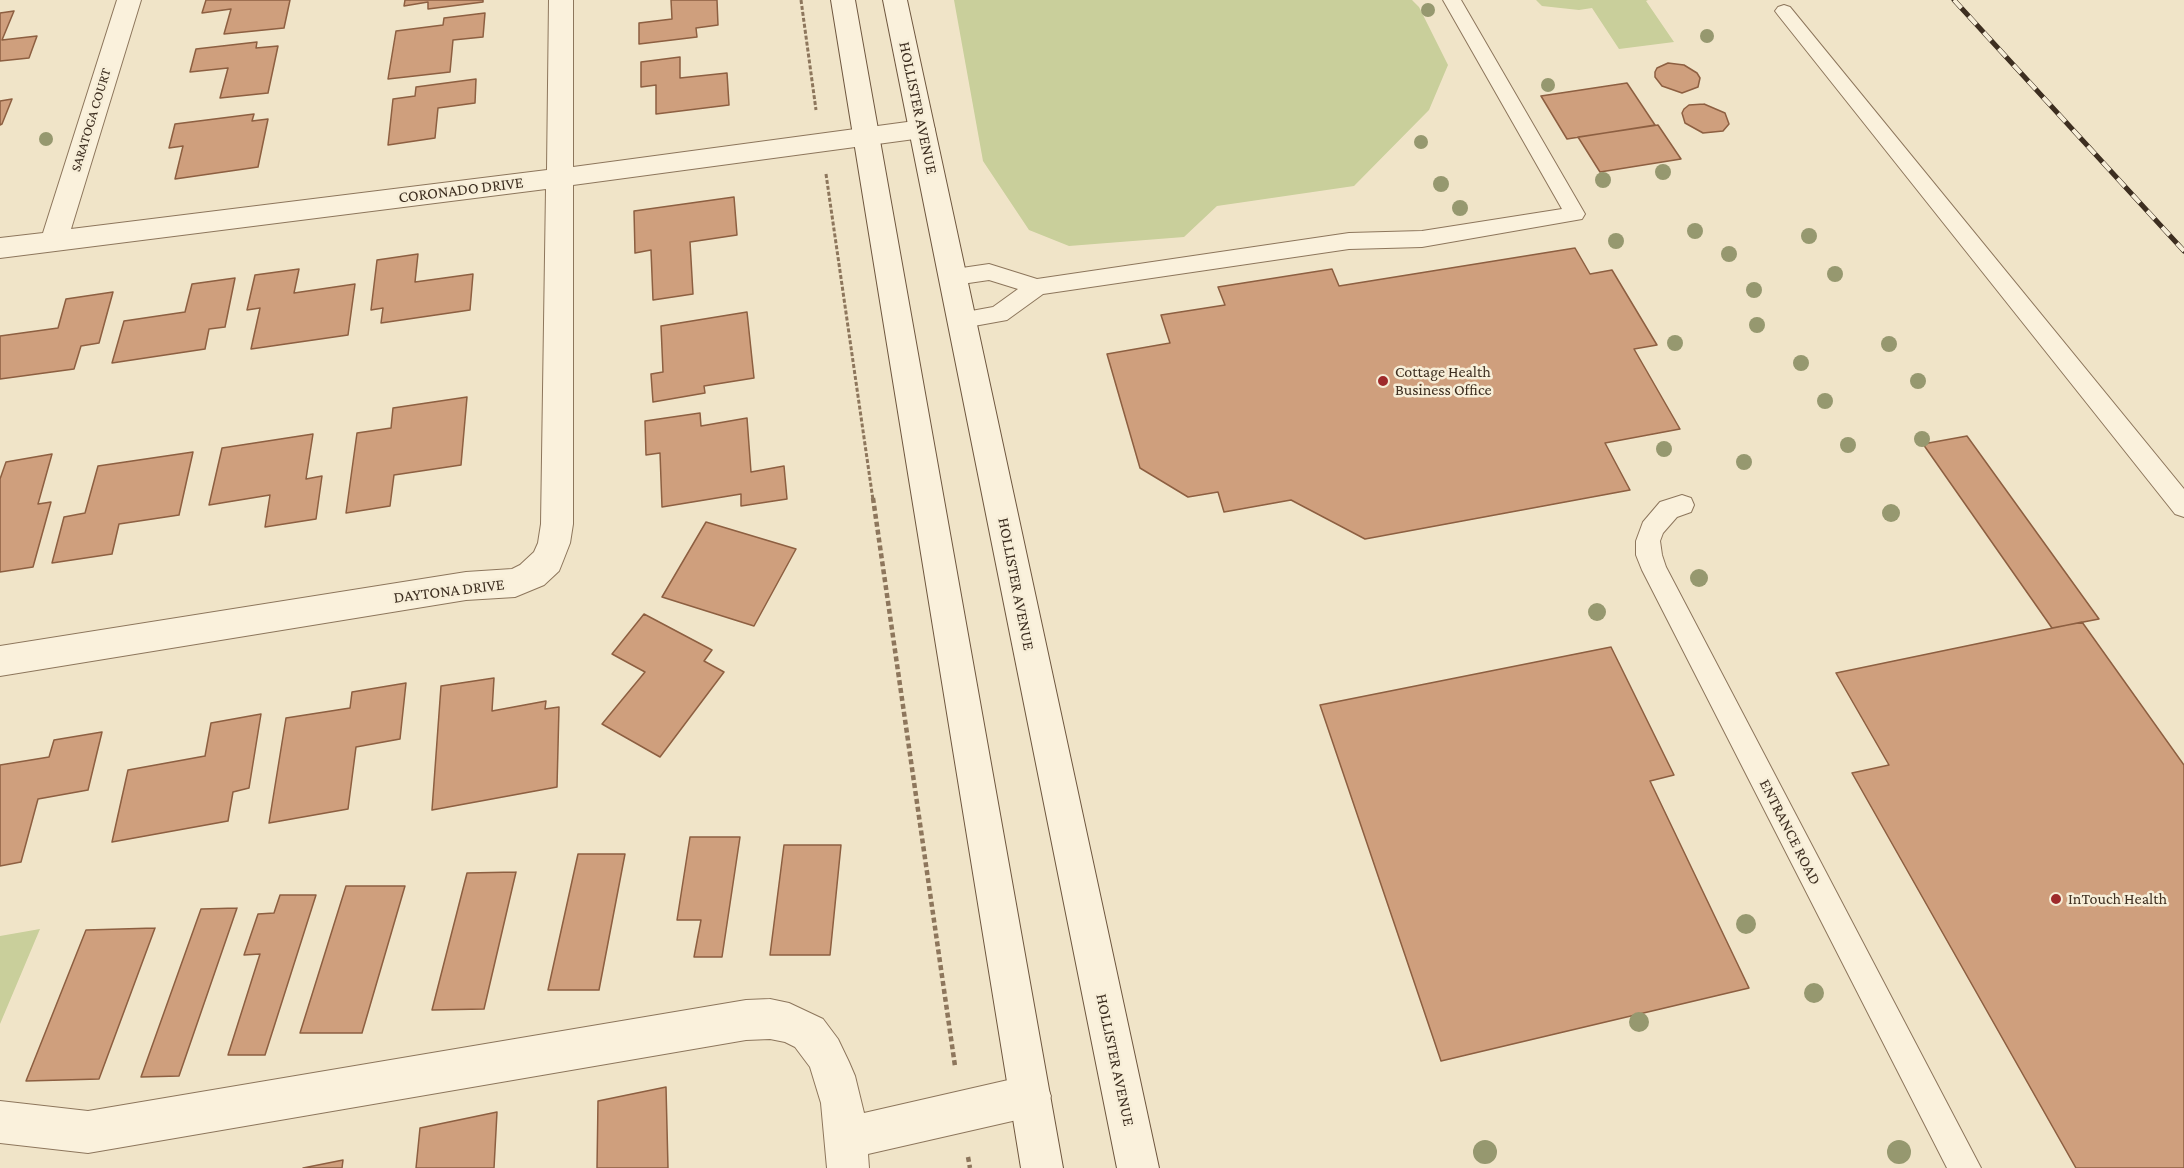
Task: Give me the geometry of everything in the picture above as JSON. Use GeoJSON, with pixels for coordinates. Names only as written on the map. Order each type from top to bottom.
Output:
{"type":"FeatureCollection","features":[{"type":"Feature","properties":{"kind":"street","name":"SARATOGA COURT"},"geometry":{"type":"LineString","coordinates":[[54,241],[129,0]]}},
{"type":"Feature","properties":{"kind":"street"},"geometry":{"type":"LineString","coordinates":[[559,178],[561,0]]}},
{"type":"Feature","properties":{"kind":"street"},"geometry":{"type":"LineString","coordinates":[[843,0],[1042,1168]]}},
{"type":"Feature","properties":{"kind":"street","name":"HOLLISTER AVENUE"},"geometry":{"type":"LineString","coordinates":[[895,0],[955,277],[1138,1168]]}},
{"type":"Feature","properties":{"kind":"street","name":"CORONADO DRIVE"},"geometry":{"type":"LineString","coordinates":[[0,248],[559,178],[922,129]]}},
{"type":"Feature","properties":{"kind":"street","name":"DAYTONA DRIVE"},"geometry":{"type":"LineString","coordinates":[[0,661],[466,586],[515,583],[532,575],[548,561],[557,524],[559,178]]}},
{"type":"Feature","properties":{"kind":"street"},"geometry":{"type":"LineString","coordinates":[[0,1122],[87,1132],[746,1020],[770,1019],[789,1023],[809,1033],[824,1053],[842,1103],[847,1153],[1030,1096]]}},
{"type":"Feature","properties":{"kind":"lane"},"geometry":{"type":"LineString","coordinates":[[955,277],[989,272],[1037,287],[1349,242],[1422,238],[1575,214],[1452,0]]}},
{"type":"Feature","properties":{"kind":"lane"},"geometry":{"type":"LineString","coordinates":[[1784,11],[2184,507]]}},
{"type":"Feature","properties":{"kind":"lane"},"geometry":{"type":"LineString","coordinates":[[963,320],[999,314],[1037,287]]}},
{"type":"Feature","properties":{"kind":"lane","name":"ENTRANCE ROAD"},"geometry":{"type":"LineString","coordinates":[[1682,505],[1669,509],[1652,529],[1648,542],[1654,570],[1965,1168]]}},
{"type":"Feature","properties":{"kind":"path"},"geometry":{"type":"LineString","coordinates":[[801,0],[815,97]]}},
{"type":"Feature","properties":{"kind":"path"},"geometry":{"type":"LineString","coordinates":[[827,184],[954,1058]]}},
{"type":"Feature","properties":{"kind":"green space"},"geometry":{"type":"Polygon","coordinates":[[[954,0],[1412,0],[1419,7],[1448,65],[1429,110],[1354,186],[1217,206],[1184,237],[1069,246],[1029,230],[983,161],[954,0]]]}},
{"type":"Feature","properties":{"kind":"green space"},"geometry":{"type":"Polygon","coordinates":[[[1536,0],[1648,0],[1646,1],[1674,42],[1619,49],[1592,8],[1579,10],[1542,6],[1536,0]]]}},
{"type":"Feature","properties":{"kind":"green space"},"geometry":{"type":"Polygon","coordinates":[[[40,929],[0,1024],[0,936],[40,929]]]}},
{"type":"Feature","properties":{"kind":"building"},"geometry":{"type":"Polygon","coordinates":[[[206,0],[290,0],[284,28],[224,34],[231,9],[202,13],[206,0]]]}},
{"type":"Feature","properties":{"kind":"building"},"geometry":{"type":"Polygon","coordinates":[[[405,0],[483,0],[483,2],[428,9],[428,2],[404,6],[405,0]]]}},
{"type":"Feature","properties":{"kind":"building"},"geometry":{"type":"Polygon","coordinates":[[[671,0],[717,0],[718,25],[696,28],[697,37],[639,44],[639,23],[672,19],[671,0]]]}},
{"type":"Feature","properties":{"kind":"building"},"geometry":{"type":"Polygon","coordinates":[[[14,11],[2,40],[37,36],[29,58],[0,61],[0,13],[14,11]]]}},
{"type":"Feature","properties":{"kind":"building"},"geometry":{"type":"Polygon","coordinates":[[[485,13],[483,37],[453,40],[450,72],[388,79],[396,31],[443,25],[444,18],[485,13]]]}},
{"type":"Feature","properties":{"kind":"building"},"geometry":{"type":"Polygon","coordinates":[[[257,42],[256,48],[278,46],[268,93],[220,98],[228,68],[190,72],[196,49],[257,42]]]}},
{"type":"Feature","properties":{"kind":"building"},"geometry":{"type":"Polygon","coordinates":[[[680,57],[680,78],[727,73],[729,105],[656,114],[656,85],[641,87],[641,62],[680,57]]]}},
{"type":"Feature","properties":{"kind":"building"},"geometry":{"type":"Polygon","coordinates":[[[1668,63],[1684,65],[1697,73],[1700,78],[1698,87],[1682,93],[1662,86],[1655,77],[1655,72],[1657,68],[1668,63]]]}},
{"type":"Feature","properties":{"kind":"building"},"geometry":{"type":"Polygon","coordinates":[[[476,79],[475,103],[438,108],[435,138],[388,145],[393,99],[415,96],[416,87],[476,79]]]}},
{"type":"Feature","properties":{"kind":"building"},"geometry":{"type":"Polygon","coordinates":[[[1627,83],[1655,125],[1567,139],[1541,96],[1627,83]]]}},
{"type":"Feature","properties":{"kind":"building"},"geometry":{"type":"Polygon","coordinates":[[[12,99],[2,124],[0,125],[0,101],[12,99]]]}},
{"type":"Feature","properties":{"kind":"building"},"geometry":{"type":"Polygon","coordinates":[[[1704,104],[1725,113],[1729,124],[1723,131],[1703,133],[1685,123],[1682,113],[1684,109],[1689,105],[1704,104]]]}},
{"type":"Feature","properties":{"kind":"building"},"geometry":{"type":"Polygon","coordinates":[[[254,114],[252,121],[268,119],[258,167],[175,179],[183,146],[169,148],[175,124],[254,114]]]}},
{"type":"Feature","properties":{"kind":"building"},"geometry":{"type":"Polygon","coordinates":[[[1658,125],[1681,159],[1600,172],[1578,137],[1658,125]]]}},
{"type":"Feature","properties":{"kind":"building"},"geometry":{"type":"Polygon","coordinates":[[[734,197],[737,235],[690,242],[693,294],[653,300],[651,250],[635,253],[634,211],[734,197]]]}},
{"type":"Feature","properties":{"kind":"building"},"geometry":{"type":"Polygon","coordinates":[[[1575,248],[1590,274],[1612,270],[1657,345],[1634,349],[1680,429],[1605,443],[1630,490],[1365,539],[1291,500],[1224,512],[1218,492],[1188,497],[1140,468],[1107,354],[1170,343],[1161,315],[1225,305],[1218,287],[1332,269],[1339,286],[1575,248]]]}},
{"type":"Feature","properties":{"kind":"building"},"geometry":{"type":"Polygon","coordinates":[[[418,254],[415,282],[473,274],[470,310],[381,323],[383,308],[371,310],[377,260],[418,254]]]}},
{"type":"Feature","properties":{"kind":"building"},"geometry":{"type":"Polygon","coordinates":[[[299,269],[294,293],[355,284],[348,335],[251,349],[260,308],[247,310],[255,275],[299,269]]]}},
{"type":"Feature","properties":{"kind":"building"},"geometry":{"type":"Polygon","coordinates":[[[235,278],[225,327],[209,329],[205,349],[112,363],[124,321],[185,312],[192,284],[235,278]]]}},
{"type":"Feature","properties":{"kind":"building"},"geometry":{"type":"Polygon","coordinates":[[[113,292],[99,343],[81,346],[74,369],[0,379],[0,336],[58,328],[66,299],[113,292]]]}},
{"type":"Feature","properties":{"kind":"building"},"geometry":{"type":"Polygon","coordinates":[[[747,312],[754,378],[704,386],[705,393],[653,402],[651,374],[663,372],[661,326],[747,312]]]}},
{"type":"Feature","properties":{"kind":"building"},"geometry":{"type":"Polygon","coordinates":[[[467,397],[461,465],[394,475],[390,506],[346,513],[357,433],[391,428],[393,408],[467,397]]]}},
{"type":"Feature","properties":{"kind":"building"},"geometry":{"type":"Polygon","coordinates":[[[700,413],[701,426],[747,418],[751,472],[784,466],[787,499],[741,506],[741,494],[662,507],[660,453],[646,455],[645,421],[700,413]]]}},
{"type":"Feature","properties":{"kind":"building"},"geometry":{"type":"Polygon","coordinates":[[[313,434],[306,479],[322,476],[316,519],[265,527],[270,495],[209,505],[222,448],[313,434]]]}},
{"type":"Feature","properties":{"kind":"building"},"geometry":{"type":"Polygon","coordinates":[[[1967,436],[2099,619],[2052,628],[1923,444],[1967,436]]]}},
{"type":"Feature","properties":{"kind":"building"},"geometry":{"type":"Polygon","coordinates":[[[193,452],[179,515],[119,524],[112,554],[52,563],[64,517],[85,513],[98,466],[193,452]]]}},
{"type":"Feature","properties":{"kind":"building"},"geometry":{"type":"Polygon","coordinates":[[[52,454],[38,504],[51,502],[33,567],[0,572],[0,479],[6,462],[52,454]]]}},
{"type":"Feature","properties":{"kind":"building"},"geometry":{"type":"Polygon","coordinates":[[[706,522],[796,549],[754,626],[662,597],[706,522]]]}},
{"type":"Feature","properties":{"kind":"building"},"geometry":{"type":"Polygon","coordinates":[[[644,614],[712,650],[704,661],[724,672],[660,757],[602,724],[645,672],[612,654],[644,614]]]}},
{"type":"Feature","properties":{"kind":"building"},"geometry":{"type":"Polygon","coordinates":[[[2082,622],[2184,765],[2184,1168],[2076,1168],[1852,773],[1889,765],[1836,673],[2082,622]]]}},
{"type":"Feature","properties":{"kind":"building"},"geometry":{"type":"Polygon","coordinates":[[[1611,647],[1674,775],[1650,781],[1749,988],[1441,1061],[1320,705],[1611,647]]]}},
{"type":"Feature","properties":{"kind":"building"},"geometry":{"type":"Polygon","coordinates":[[[494,678],[492,711],[546,701],[545,709],[559,707],[557,787],[432,810],[441,686],[494,678]]]}},
{"type":"Feature","properties":{"kind":"building"},"geometry":{"type":"Polygon","coordinates":[[[406,683],[400,739],[356,747],[348,809],[269,823],[286,718],[350,708],[352,692],[406,683]]]}},
{"type":"Feature","properties":{"kind":"building"},"geometry":{"type":"Polygon","coordinates":[[[261,714],[249,788],[233,792],[228,821],[112,842],[128,770],[205,756],[211,723],[261,714]]]}},
{"type":"Feature","properties":{"kind":"building"},"geometry":{"type":"Polygon","coordinates":[[[102,732],[88,790],[38,799],[21,862],[0,866],[0,765],[49,757],[54,740],[102,732]]]}},
{"type":"Feature","properties":{"kind":"building"},"geometry":{"type":"Polygon","coordinates":[[[690,837],[740,837],[722,957],[694,957],[701,920],[677,920],[690,837]]]}},
{"type":"Feature","properties":{"kind":"building"},"geometry":{"type":"Polygon","coordinates":[[[784,845],[841,845],[830,955],[770,955],[784,845]]]}},
{"type":"Feature","properties":{"kind":"building"},"geometry":{"type":"Polygon","coordinates":[[[578,854],[625,854],[599,990],[548,990],[578,854]]]}},
{"type":"Feature","properties":{"kind":"building"},"geometry":{"type":"Polygon","coordinates":[[[516,872],[484,1009],[432,1010],[467,873],[516,872]]]}},
{"type":"Feature","properties":{"kind":"building"},"geometry":{"type":"Polygon","coordinates":[[[346,886],[405,886],[362,1033],[300,1033],[346,886]]]}},
{"type":"Feature","properties":{"kind":"building"},"geometry":{"type":"Polygon","coordinates":[[[280,895],[316,895],[265,1055],[228,1055],[260,954],[244,955],[258,914],[274,913],[280,895]]]}},
{"type":"Feature","properties":{"kind":"building"},"geometry":{"type":"Polygon","coordinates":[[[237,908],[179,1076],[141,1077],[201,909],[237,908]]]}},
{"type":"Feature","properties":{"kind":"building"},"geometry":{"type":"Polygon","coordinates":[[[155,928],[99,1079],[26,1081],[86,930],[155,928]]]}},
{"type":"Feature","properties":{"kind":"building"},"geometry":{"type":"Polygon","coordinates":[[[666,1087],[668,1168],[597,1168],[598,1101],[666,1087]]]}},
{"type":"Feature","properties":{"kind":"building"},"geometry":{"type":"Polygon","coordinates":[[[497,1112],[494,1168],[416,1168],[420,1128],[497,1112]]]}},
{"type":"Feature","properties":{"kind":"building"},"geometry":{"type":"Polygon","coordinates":[[[343,1160],[342,1168],[303,1168],[343,1160]]]}},
{"type":"Feature","properties":{"kind":"railway"},"geometry":{"type":"LineString","coordinates":[[1954,0],[2184,251]]}},
{"type":"Feature","properties":{"kind":"place","name":"Cottage Health Business Office"},"geometry":{"type":"Point","coordinates":[1383,381]}},
{"type":"Feature","properties":{"kind":"place","name":"InTouch Health"},"geometry":{"type":"Point","coordinates":[2056,899]}}]}
